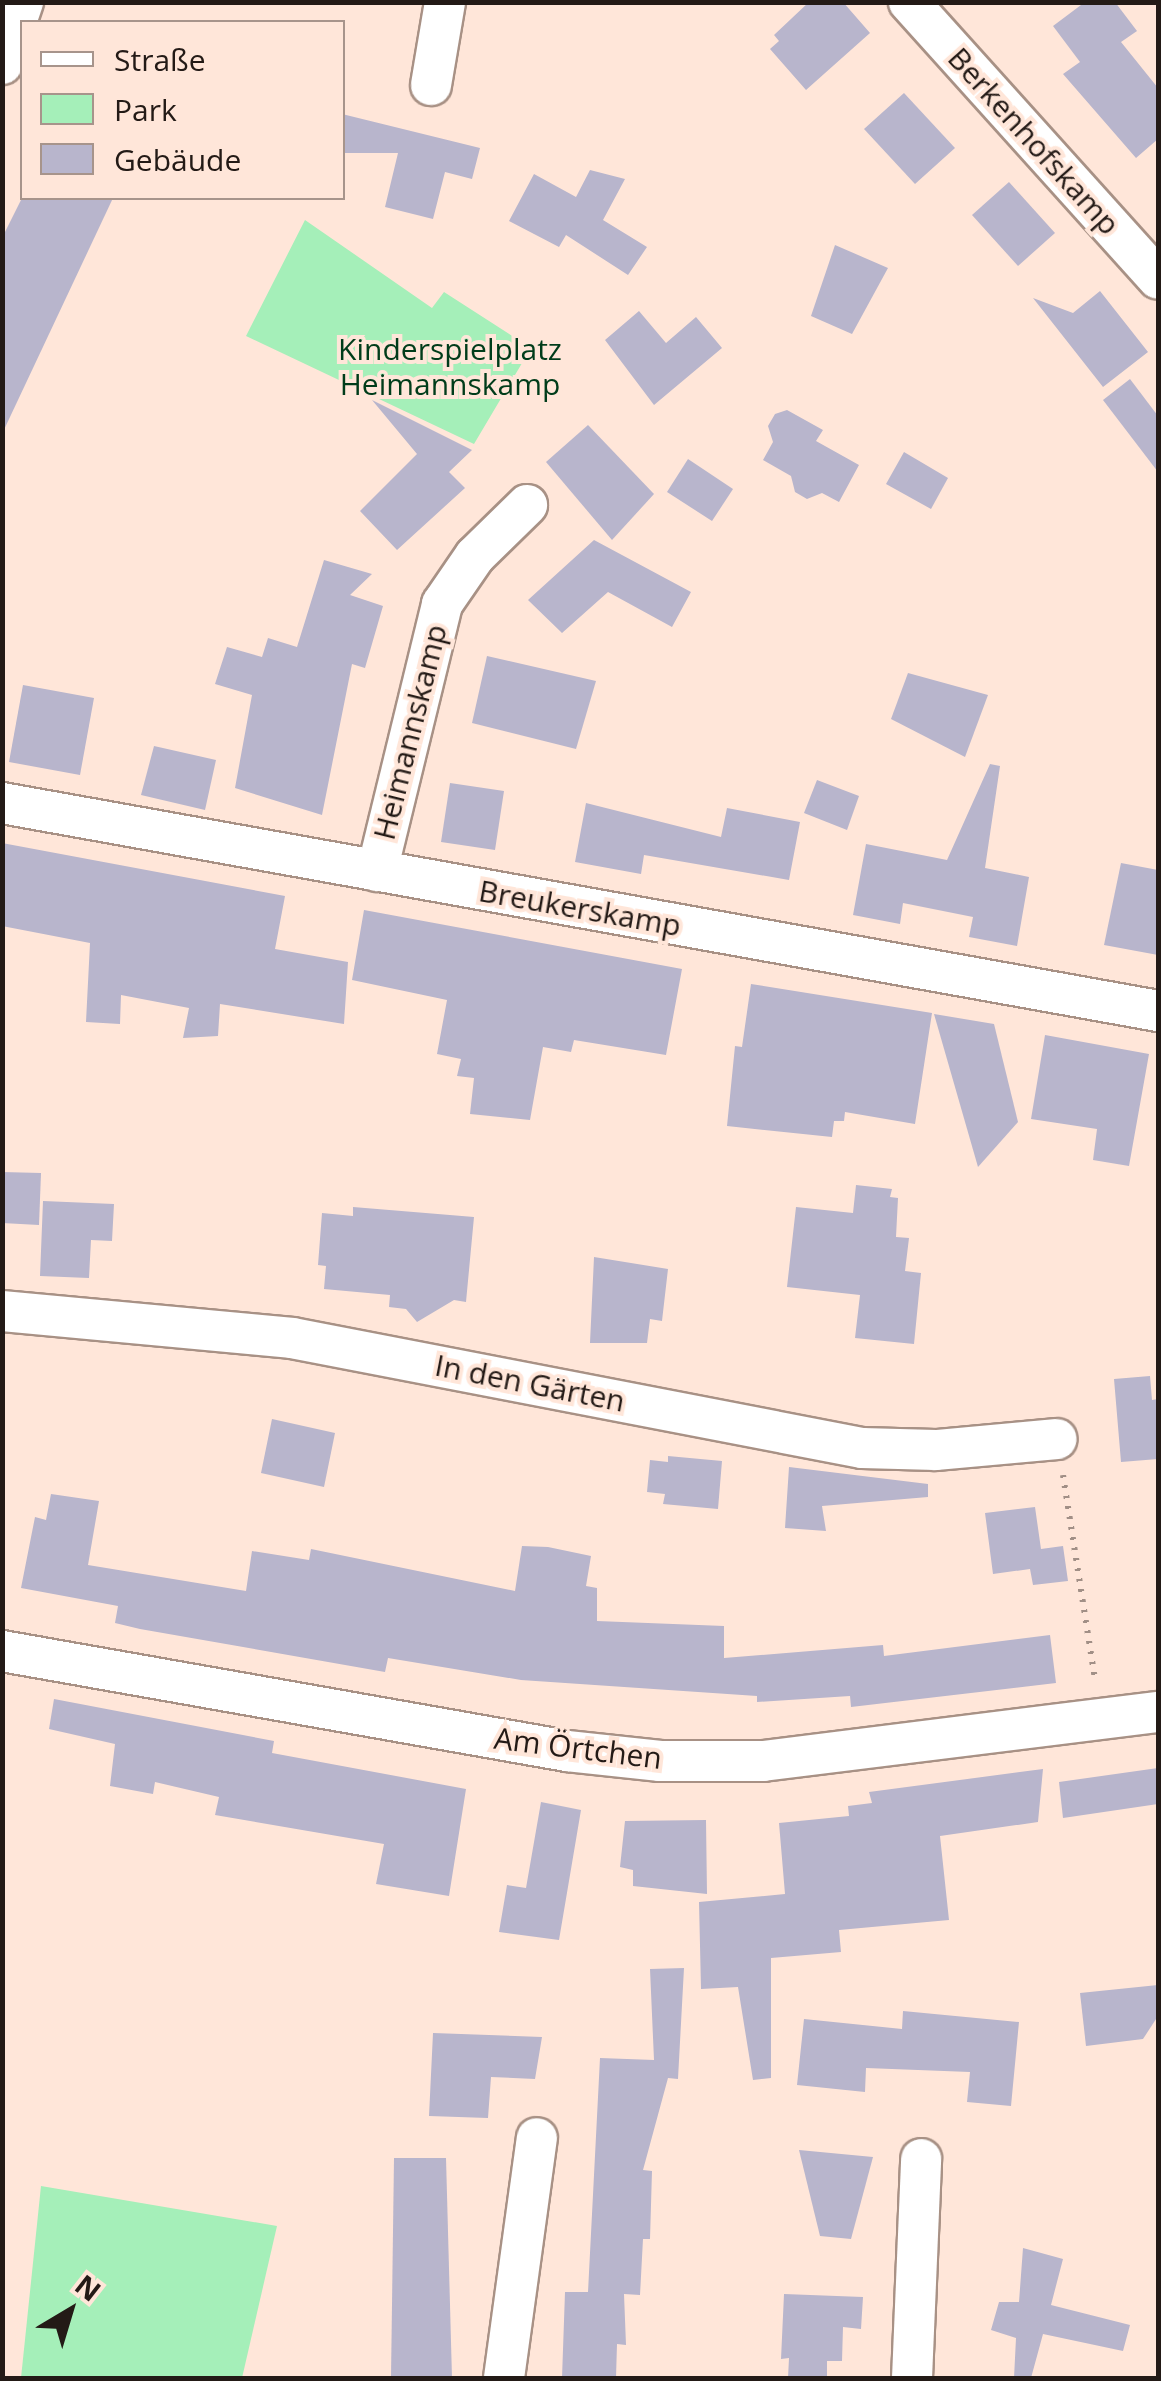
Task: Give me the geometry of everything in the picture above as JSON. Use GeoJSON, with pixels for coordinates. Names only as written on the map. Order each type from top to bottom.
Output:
{"type":"FeatureCollection","features":[{"type":"Feature","properties":{"kind":"street"},"geometry":{"type":"LineString","coordinates":[[2,64],[23,2]]}},
{"type":"Feature","properties":{"kind":"street"},"geometry":{"type":"LineString","coordinates":[[431,85],[445,2]]}},
{"type":"Feature","properties":{"kind":"street","name":"Berkenhofskamp"},"geometry":{"type":"LineString","coordinates":[[909,2],[1144,238],[1158,279]]}},
{"type":"Feature","properties":{"kind":"street","name":"Heimannskamp"},"geometry":{"type":"LineString","coordinates":[[377,871],[442,604],[474,556],[527,505]]}},
{"type":"Feature","properties":{"kind":"street","name":"Breukerskamp"},"geometry":{"type":"LineString","coordinates":[[2,802],[1158,1011]]}},
{"type":"Feature","properties":{"kind":"street","name":"In den Gärten"},"geometry":{"type":"LineString","coordinates":[[2,1312],[292,1338],[862,1448],[936,1450],[1057,1439]]}},
{"type":"Feature","properties":{"kind":"street","name":"Am Örtchen"},"geometry":{"type":"LineString","coordinates":[[2,1651],[568,1750],[660,1761],[763,1760],[1158,1712]]}},
{"type":"Feature","properties":{"kind":"street"},"geometry":{"type":"LineString","coordinates":[[504,2378],[537,2138]]}},
{"type":"Feature","properties":{"kind":"street"},"geometry":{"type":"LineString","coordinates":[[912,2378],[911,2294],[922,2159]]}},
{"type":"Feature","properties":{"kind":"path"},"geometry":{"type":"LineString","coordinates":[[1057,1439],[1101,1719]]}},
{"type":"Feature","properties":{"kind":"green space","name":"Kinderspielplatz Heimannskamp"},"geometry":{"type":"Polygon","coordinates":[[[305,220],[432,308],[444,292],[531,348],[474,444],[246,336],[305,220]]]}},
{"type":"Feature","properties":{"kind":"green space"},"geometry":{"type":"Polygon","coordinates":[[[41,2186],[277,2226],[242,2378],[21,2378],[41,2186]]]}},
{"type":"Feature","properties":{"kind":"building"},"geometry":{"type":"Polygon","coordinates":[[[809,2],[843,2],[870,33],[806,90],[770,49],[779,41],[774,35],[809,2]]]}},
{"type":"Feature","properties":{"kind":"building"},"geometry":{"type":"Polygon","coordinates":[[[1085,2],[1115,2],[1137,31],[1121,42],[1158,88],[1158,139],[1136,158],[1063,74],[1080,62],[1053,26],[1085,2]]]}},
{"type":"Feature","properties":{"kind":"building"},"geometry":{"type":"Polygon","coordinates":[[[904,93],[955,148],[915,184],[864,129],[904,93]]]}},
{"type":"Feature","properties":{"kind":"building"},"geometry":{"type":"Polygon","coordinates":[[[345,115],[480,148],[472,179],[445,172],[433,219],[385,207],[398,153],[345,153],[345,115]]]}},
{"type":"Feature","properties":{"kind":"building"},"geometry":{"type":"Polygon","coordinates":[[[590,170],[625,179],[603,220],[647,247],[628,275],[566,235],[559,247],[509,221],[534,174],[576,197],[590,170]]]}},
{"type":"Feature","properties":{"kind":"building"},"geometry":{"type":"Polygon","coordinates":[[[1009,182],[1055,233],[1018,266],[972,215],[1009,182]]]}},
{"type":"Feature","properties":{"kind":"building"},"geometry":{"type":"Polygon","coordinates":[[[21,200],[112,200],[2,434],[2,238],[21,200]]]}},
{"type":"Feature","properties":{"kind":"building"},"geometry":{"type":"Polygon","coordinates":[[[835,245],[888,268],[852,334],[811,316],[835,245]]]}},
{"type":"Feature","properties":{"kind":"building"},"geometry":{"type":"Polygon","coordinates":[[[1100,291],[1148,352],[1103,387],[1033,298],[1073,313],[1100,291]]]}},
{"type":"Feature","properties":{"kind":"building"},"geometry":{"type":"Polygon","coordinates":[[[639,311],[666,343],[696,317],[722,348],[654,405],[605,340],[639,311]]]}},
{"type":"Feature","properties":{"kind":"building"},"geometry":{"type":"Polygon","coordinates":[[[1130,379],[1158,416],[1158,472],[1103,400],[1130,379]]]}},
{"type":"Feature","properties":{"kind":"building"},"geometry":{"type":"Polygon","coordinates":[[[372,400],[472,450],[449,472],[465,488],[397,550],[360,511],[417,454],[372,400]]]}},
{"type":"Feature","properties":{"kind":"building"},"geometry":{"type":"Polygon","coordinates":[[[787,410],[823,430],[816,441],[859,465],[839,502],[822,493],[807,499],[795,492],[791,476],[763,460],[773,442],[768,426],[775,414],[787,410]]]}},
{"type":"Feature","properties":{"kind":"building"},"geometry":{"type":"Polygon","coordinates":[[[588,425],[654,494],[612,540],[546,462],[588,425]]]}},
{"type":"Feature","properties":{"kind":"building"},"geometry":{"type":"Polygon","coordinates":[[[904,452],[948,478],[931,509],[886,484],[904,452]]]}},
{"type":"Feature","properties":{"kind":"building"},"geometry":{"type":"Polygon","coordinates":[[[688,459],[733,489],[712,521],[667,492],[688,459]]]}},
{"type":"Feature","properties":{"kind":"building"},"geometry":{"type":"Polygon","coordinates":[[[594,540],[691,592],[672,627],[608,592],[562,633],[528,600],[594,540]]]}},
{"type":"Feature","properties":{"kind":"building"},"geometry":{"type":"Polygon","coordinates":[[[324,560],[372,574],[350,595],[383,606],[365,668],[352,664],[322,815],[235,788],[252,695],[215,684],[227,647],[262,657],[268,638],[297,647],[324,560]]]}},
{"type":"Feature","properties":{"kind":"building"},"geometry":{"type":"Polygon","coordinates":[[[487,656],[596,681],[576,749],[472,723],[487,656]]]}},
{"type":"Feature","properties":{"kind":"building"},"geometry":{"type":"Polygon","coordinates":[[[908,673],[988,695],[965,757],[891,719],[908,673]]]}},
{"type":"Feature","properties":{"kind":"building"},"geometry":{"type":"Polygon","coordinates":[[[23,685],[94,698],[80,775],[9,762],[23,685]]]}},
{"type":"Feature","properties":{"kind":"building"},"geometry":{"type":"Polygon","coordinates":[[[154,746],[216,760],[205,810],[141,795],[154,746]]]}},
{"type":"Feature","properties":{"kind":"building"},"geometry":{"type":"Polygon","coordinates":[[[990,764],[1000,766],[985,868],[1029,877],[1017,946],[969,937],[973,917],[903,903],[900,924],[853,915],[866,844],[947,860],[990,764]]]}},
{"type":"Feature","properties":{"kind":"building"},"geometry":{"type":"Polygon","coordinates":[[[817,780],[859,796],[847,830],[804,813],[817,780]]]}},
{"type":"Feature","properties":{"kind":"building"},"geometry":{"type":"Polygon","coordinates":[[[450,783],[504,791],[495,850],[441,842],[450,783]]]}},
{"type":"Feature","properties":{"kind":"building"},"geometry":{"type":"Polygon","coordinates":[[[586,803],[721,837],[727,808],[800,822],[789,880],[644,855],[641,874],[575,862],[586,803]]]}},
{"type":"Feature","properties":{"kind":"building"},"geometry":{"type":"Polygon","coordinates":[[[2,843],[285,896],[275,949],[348,962],[344,1024],[220,1004],[218,1036],[183,1038],[189,1008],[121,995],[120,1024],[86,1022],[90,943],[2,926],[2,843]]]}},
{"type":"Feature","properties":{"kind":"building"},"geometry":{"type":"Polygon","coordinates":[[[1121,863],[1158,870],[1158,955],[1104,945],[1121,863]]]}},
{"type":"Feature","properties":{"kind":"building"},"geometry":{"type":"Polygon","coordinates":[[[364,910],[682,969],[666,1055],[574,1040],[571,1052],[543,1047],[530,1120],[470,1114],[474,1078],[457,1076],[461,1059],[437,1054],[447,1000],[352,980],[364,910]]]}},
{"type":"Feature","properties":{"kind":"building"},"geometry":{"type":"Polygon","coordinates":[[[751,984],[932,1013],[915,1124],[845,1112],[844,1121],[834,1121],[832,1137],[727,1126],[735,1046],[742,1047],[751,984]]]}},
{"type":"Feature","properties":{"kind":"building"},"geometry":{"type":"Polygon","coordinates":[[[934,1014],[994,1024],[1018,1122],[978,1167],[934,1014]]]}},
{"type":"Feature","properties":{"kind":"building"},"geometry":{"type":"Polygon","coordinates":[[[1045,1035],[1149,1054],[1129,1166],[1093,1160],[1097,1129],[1031,1119],[1045,1035]]]}},
{"type":"Feature","properties":{"kind":"building"},"geometry":{"type":"Polygon","coordinates":[[[2,1172],[41,1173],[39,1225],[2,1223],[2,1172]]]}},
{"type":"Feature","properties":{"kind":"building"},"geometry":{"type":"Polygon","coordinates":[[[856,1185],[892,1189],[890,1197],[898,1198],[896,1237],[909,1238],[905,1271],[921,1273],[914,1344],[855,1338],[860,1295],[787,1287],[796,1207],[853,1213],[856,1185]]]}},
{"type":"Feature","properties":{"kind":"building"},"geometry":{"type":"Polygon","coordinates":[[[43,1201],[114,1204],[112,1241],[91,1240],[89,1278],[40,1276],[43,1201]]]}},
{"type":"Feature","properties":{"kind":"building"},"geometry":{"type":"Polygon","coordinates":[[[353,1207],[474,1217],[466,1302],[454,1300],[417,1322],[406,1309],[389,1307],[390,1295],[324,1289],[326,1266],[318,1265],[322,1213],[353,1216],[353,1207]]]}},
{"type":"Feature","properties":{"kind":"building"},"geometry":{"type":"Polygon","coordinates":[[[594,1257],[668,1269],[662,1321],[650,1319],[647,1343],[590,1343],[594,1257]]]}},
{"type":"Feature","properties":{"kind":"building"},"geometry":{"type":"Polygon","coordinates":[[[1150,1376],[1152,1400],[1158,1399],[1158,1459],[1121,1462],[1114,1379],[1150,1376]]]}},
{"type":"Feature","properties":{"kind":"building"},"geometry":{"type":"Polygon","coordinates":[[[272,1419],[335,1433],[324,1487],[261,1473],[272,1419]]]}},
{"type":"Feature","properties":{"kind":"building"},"geometry":{"type":"Polygon","coordinates":[[[668,1456],[722,1461],[718,1509],[663,1504],[665,1494],[647,1492],[650,1460],[668,1462],[668,1456]]]}},
{"type":"Feature","properties":{"kind":"building"},"geometry":{"type":"Polygon","coordinates":[[[789,1467],[928,1484],[928,1497],[822,1506],[826,1531],[785,1528],[789,1467]]]}},
{"type":"Feature","properties":{"kind":"building"},"geometry":{"type":"Polygon","coordinates":[[[51,1494],[99,1501],[88,1565],[246,1591],[252,1551],[309,1560],[311,1549],[515,1591],[522,1546],[548,1547],[591,1556],[586,1586],[597,1588],[597,1621],[724,1626],[724,1658],[883,1645],[884,1656],[1050,1635],[1056,1683],[851,1707],[850,1696],[757,1702],[757,1696],[521,1680],[388,1658],[385,1672],[140,1629],[115,1623],[118,1606],[21,1588],[35,1517],[46,1520],[51,1494]]]}},
{"type":"Feature","properties":{"kind":"building"},"geometry":{"type":"Polygon","coordinates":[[[1035,1507],[1041,1549],[1063,1546],[1068,1581],[1033,1585],[1030,1569],[993,1574],[985,1513],[1035,1507]]]}},
{"type":"Feature","properties":{"kind":"building"},"geometry":{"type":"Polygon","coordinates":[[[54,1699],[274,1741],[272,1753],[466,1789],[449,1896],[376,1884],[384,1844],[215,1815],[219,1797],[155,1782],[153,1794],[110,1786],[115,1744],[49,1729],[54,1699]]]}},
{"type":"Feature","properties":{"kind":"building"},"geometry":{"type":"Polygon","coordinates":[[[1158,1768],[1158,1804],[1063,1818],[1059,1782],[1158,1768]]]}},
{"type":"Feature","properties":{"kind":"building"},"geometry":{"type":"Polygon","coordinates":[[[1043,1769],[1038,1822],[940,1836],[949,1920],[839,1930],[841,1952],[771,1958],[771,2078],[753,2080],[738,1987],[701,1989],[699,1902],[785,1894],[779,1823],[849,1816],[848,1806],[872,1803],[869,1792],[1043,1769]]]}},
{"type":"Feature","properties":{"kind":"building"},"geometry":{"type":"Polygon","coordinates":[[[541,1802],[581,1810],[559,1940],[499,1932],[507,1885],[526,1888],[541,1802]]]}},
{"type":"Feature","properties":{"kind":"building"},"geometry":{"type":"Polygon","coordinates":[[[706,1820],[707,1894],[633,1886],[633,1870],[620,1867],[625,1821],[706,1820]]]}},
{"type":"Feature","properties":{"kind":"building"},"geometry":{"type":"Polygon","coordinates":[[[684,1968],[678,2079],[668,2078],[643,2170],[652,2171],[650,2239],[643,2239],[640,2295],[624,2294],[626,2345],[617,2344],[616,2378],[562,2378],[565,2292],[588,2292],[600,2058],[654,2060],[650,1969],[684,1968]]]}},
{"type":"Feature","properties":{"kind":"building"},"geometry":{"type":"Polygon","coordinates":[[[1158,1985],[1158,2016],[1143,2039],[1086,2046],[1080,1993],[1158,1985]]]}},
{"type":"Feature","properties":{"kind":"building"},"geometry":{"type":"Polygon","coordinates":[[[903,2011],[1019,2022],[1011,2106],[967,2102],[970,2072],[866,2068],[865,2092],[797,2085],[804,2019],[902,2029],[903,2011]]]}},
{"type":"Feature","properties":{"kind":"building"},"geometry":{"type":"Polygon","coordinates":[[[433,2033],[542,2037],[535,2079],[491,2077],[488,2118],[429,2116],[433,2033]]]}},
{"type":"Feature","properties":{"kind":"building"},"geometry":{"type":"Polygon","coordinates":[[[799,2150],[873,2157],[851,2239],[820,2236],[799,2150]]]}},
{"type":"Feature","properties":{"kind":"building"},"geometry":{"type":"Polygon","coordinates":[[[394,2158],[446,2158],[452,2378],[391,2378],[394,2158]]]}},
{"type":"Feature","properties":{"kind":"building"},"geometry":{"type":"Polygon","coordinates":[[[1023,2248],[1063,2259],[1051,2305],[1130,2325],[1123,2351],[1043,2334],[1031,2378],[1014,2378],[1016,2338],[991,2330],[999,2302],[1019,2302],[1023,2248]]]}},
{"type":"Feature","properties":{"kind":"building"},"geometry":{"type":"Polygon","coordinates":[[[784,2294],[863,2297],[861,2329],[843,2327],[842,2361],[827,2361],[827,2378],[788,2378],[789,2358],[781,2359],[784,2294]]]}}]}
